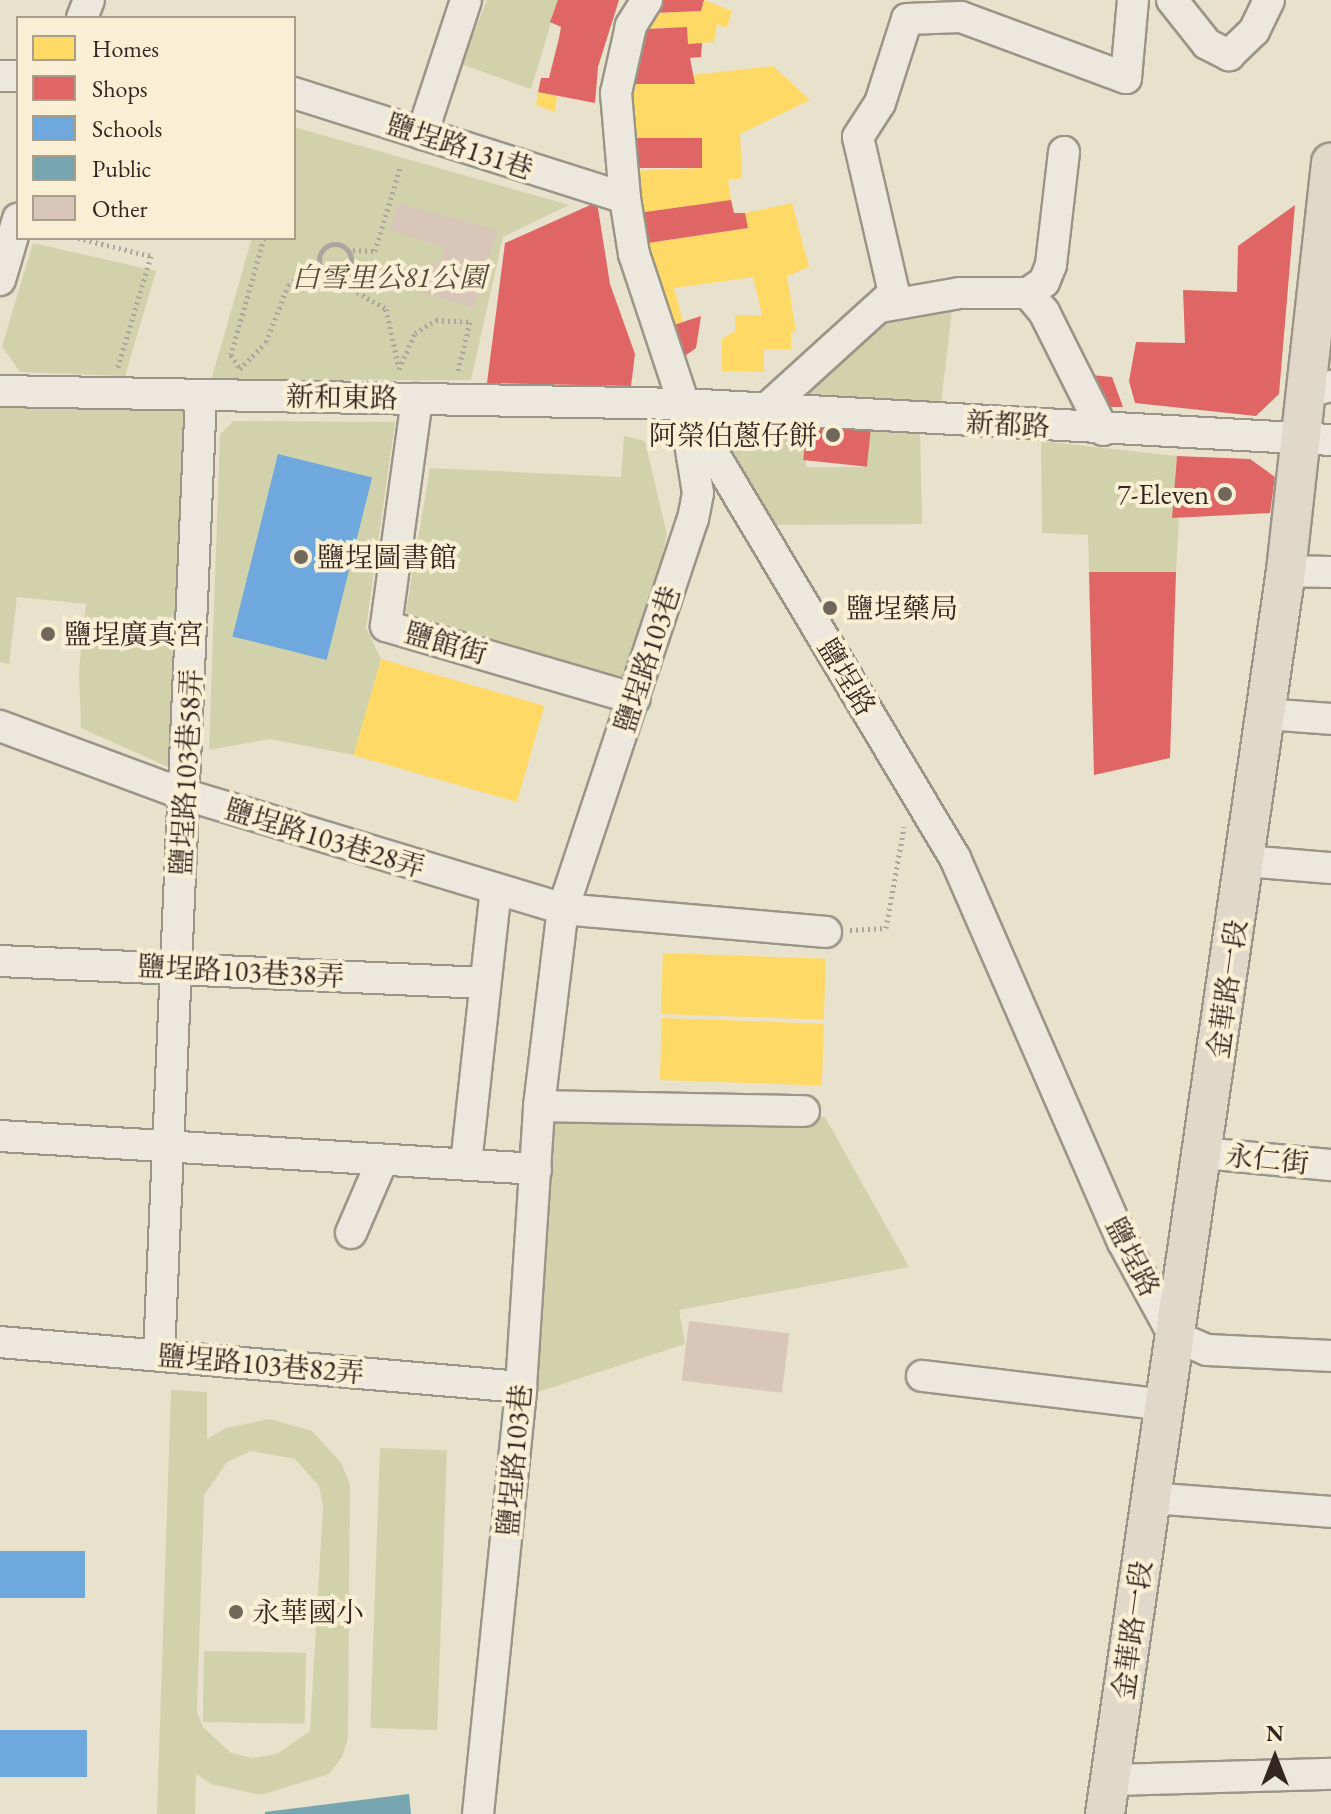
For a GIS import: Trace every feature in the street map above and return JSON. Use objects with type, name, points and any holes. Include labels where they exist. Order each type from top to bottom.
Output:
[{"type":"main road","name":"金華路一段","points":[[1108,1797],[1286,571],[1316,439],[1331,162]]},
{"type":"street","points":[[422,134],[466,0]]},
{"type":"street","name":"鹽埕路","points":[[647,0],[631,26],[616,93],[625,198],[634,254],[684,404],[955,858],[1123,1242],[1174,1336]]},
{"type":"street","points":[[766,409],[894,293],[858,137],[880,103],[907,19],[961,17],[1126,78],[1133,0]]},
{"type":"street","points":[[1172,0],[1207,44],[1229,55],[1254,31],[1269,0]]},
{"type":"street","name":"鹽埕路131巷","points":[[296,94],[625,198]]},
{"type":"street","points":[[880,307],[960,293],[1028,293],[1044,282],[1051,265],[1064,152]]},
{"type":"street","points":[[0,280],[16,226]]},
{"type":"street","points":[[1028,293],[1044,312],[1103,430]]},
{"type":"street","name":"新和東路","points":[[0,391],[684,404]]},
{"type":"street","name":"鹽埕路103巷58弄","points":[[159,1354],[186,795],[201,395]]},
{"type":"street","name":"鹽館街","points":[[417,399],[386,626],[635,699]]},
{"type":"street","name":"新都路","points":[[684,404],[1103,430],[1316,439]]},
{"type":"street","name":"鹽埕路103巷","points":[[478,1814],[521,1387],[539,1106],[563,909],[635,699],[698,493],[684,404]]},
{"type":"street","points":[[1286,571],[1331,572]]},
{"type":"street","points":[[1265,714],[1331,719]]},
{"type":"street","name":"鹽埕路103巷28弄","points":[[0,726],[186,795],[563,909]]},
{"type":"street","points":[[1245,861],[1331,868]]},
{"type":"street","points":[[466,1164],[482,983],[496,890]]},
{"type":"street","points":[[563,909],[826,932]]},
{"type":"street","name":"鹽埕路103巷38弄","points":[[0,961],[482,983]]},
{"type":"street","points":[[539,1106],[804,1111]]},
{"type":"street","points":[[0,1136],[167,1149],[536,1169]]},
{"type":"street","name":"永仁街","points":[[1203,1153],[1331,1165]]},
{"type":"street","points":[[351,1233],[382,1161]]},
{"type":"street","points":[[1174,1336],[1207,1350],[1331,1356]]},
{"type":"street","name":"鹽埕路103巷82弄","points":[[0,1342],[521,1387]]},
{"type":"street","points":[[922,1376],[1164,1405]]},
{"type":"street","points":[[1151,1498],[1331,1512]]},
{"type":"street","points":[[1108,1797],[1331,1774]]},
{"type":"path","points":[[400,168],[375,251],[347,250],[328,244],[318,258],[324,273],[342,275],[357,292],[386,309],[399,369],[415,333],[436,320],[470,322],[458,371]]},
{"type":"path","points":[[86,240],[151,256],[110,393]]},
{"type":"path","points":[[263,240],[231,355],[240,369],[266,342],[288,285],[320,263]]},
{"type":"path","points":[[342,275],[352,262],[347,250]]},
{"type":"path","points":[[826,932],[886,928],[904,823]]},
{"type":"green space","points":[[487,0],[558,0],[531,89],[461,64]]},
{"type":"green space","name":"白雪里公81公園","points":[[296,128],[569,205],[503,237],[471,380],[211,381],[251,240],[296,240]]},
{"type":"green space","points":[[33,243],[156,271],[125,376],[20,372],[2,346]]},
{"type":"green space","points":[[953,303],[940,411],[793,400],[884,316]]},
{"type":"green space","points":[[197,403],[177,771],[81,728],[79,671],[86,604],[17,597],[9,664],[0,662],[0,404]]},
{"type":"green space","points":[[234,421],[395,422],[366,628],[381,659],[354,755],[270,739],[209,750],[220,434]]},
{"type":"green space","points":[[718,422],[807,430],[806,467],[867,467],[871,428],[920,431],[922,524],[770,525]]},
{"type":"green space","points":[[624,436],[645,441],[667,535],[632,691],[405,617],[430,468],[621,477]]},
{"type":"green space","points":[[1041,441],[1177,456],[1172,517],[1179,519],[1176,572],[1089,572],[1088,535],[1042,533]]},
{"type":"green space","points":[[549,1116],[825,1117],[909,1267],[679,1310],[685,1344],[538,1392]]},
{"type":"green space","points":[[171,1390],[207,1392],[207,1439],[226,1428],[269,1419],[312,1431],[341,1463],[350,1484],[348,1738],[342,1757],[329,1774],[261,1795],[211,1784],[196,1774],[195,1814],[157,1814]],"holes":[[[251,1451],[295,1459],[319,1486],[323,1506],[310,1731],[277,1754],[253,1758],[231,1753],[203,1727],[197,1712],[204,1495],[227,1462]]]},
{"type":"green space","points":[[380,1448],[447,1450],[437,1730],[370,1728]]},
{"type":"green space","points":[[204,1651],[306,1653],[305,1724],[203,1722]]},
{"type":"building: Homes","points":[[704,0],[732,11],[727,28],[717,24],[714,42],[688,44],[687,27],[647,29],[654,13],[701,11]]},
{"type":"building: Homes","points":[[773,66],[810,100],[740,134],[742,178],[728,180],[731,200],[638,213],[633,171],[702,168],[702,138],[634,143],[634,84],[695,84],[693,75]]},
{"type":"building: Homes","points":[[538,92],[557,96],[555,112],[536,105]]},
{"type":"building: Homes","points":[[792,203],[809,267],[787,276],[796,332],[791,332],[791,349],[764,349],[764,372],[722,371],[722,339],[735,331],[735,315],[762,315],[753,277],[674,288],[683,321],[665,328],[641,244],[748,228],[745,213]]},
{"type":"building: Homes","points":[[381,659],[544,706],[517,802],[353,755]]},
{"type":"building: Homes","points":[[663,953],[826,959],[824,1020],[661,1014]]},
{"type":"building: Homes","points":[[662,1018],[824,1024],[822,1086],[660,1080]]},
{"type":"building: Shops","points":[[558,0],[619,0],[598,67],[595,103],[538,92],[541,78],[549,78],[559,38],[561,27],[550,22]]},
{"type":"building: Shops","points":[[661,0],[704,0],[701,11],[654,13]]},
{"type":"building: Shops","points":[[687,27],[688,44],[702,43],[701,57],[690,58],[695,84],[634,84],[647,29]]},
{"type":"building: Shops","points":[[634,138],[702,138],[702,168],[634,168]]},
{"type":"building: Shops","points":[[731,200],[734,213],[745,213],[748,228],[641,244],[638,213]]},
{"type":"building: Shops","points":[[597,202],[610,284],[635,354],[631,386],[487,383],[505,243]]},
{"type":"building: Shops","points":[[1295,205],[1279,394],[1256,416],[1135,403],[1129,381],[1136,342],[1185,343],[1183,290],[1237,292],[1238,246]]},
{"type":"building: Shops","points":[[701,316],[696,348],[678,361],[665,328]]},
{"type":"building: Shops","points":[[1090,375],[1112,377],[1123,407],[1106,407]]},
{"type":"building: Shops","points":[[807,421],[871,428],[867,467],[803,460]]},
{"type":"building: Shops","points":[[1177,456],[1250,459],[1275,477],[1270,513],[1172,518]]},
{"type":"building: Shops","points":[[1089,572],[1176,572],[1170,758],[1094,775]]},
{"type":"building: Schools","name":"鹽埕圖書館","points":[[278,454],[372,477],[327,660],[233,636]]},
{"type":"building: Schools","points":[[0,1551],[85,1551],[85,1598],[0,1598]]},
{"type":"building: Schools","points":[[0,1730],[87,1730],[87,1777],[0,1777]]},
{"type":"building: Public","points":[[409,1794],[411,1814],[265,1814],[265,1812]]},
{"type":"building: Other","points":[[397,203],[498,230],[474,308],[421,292],[430,262],[438,265],[444,247],[389,230]]},
{"type":"building: Other","points":[[689,1321],[789,1333],[782,1393],[682,1381]]},
{"type":"place","name":"阿榮伯蔥仔餅","points":[[833,435]]},
{"type":"place","name":"7-Eleven","points":[[1225,494]]},
{"type":"place","name":"鹽埕圖書館","points":[[301,557]]},
{"type":"place","name":"鹽埕藥局","points":[[830,608]]},
{"type":"place","name":"鹽埕廣真宮","points":[[48,634]]},
{"type":"place","name":"永華國小","points":[[236,1612]]}]
